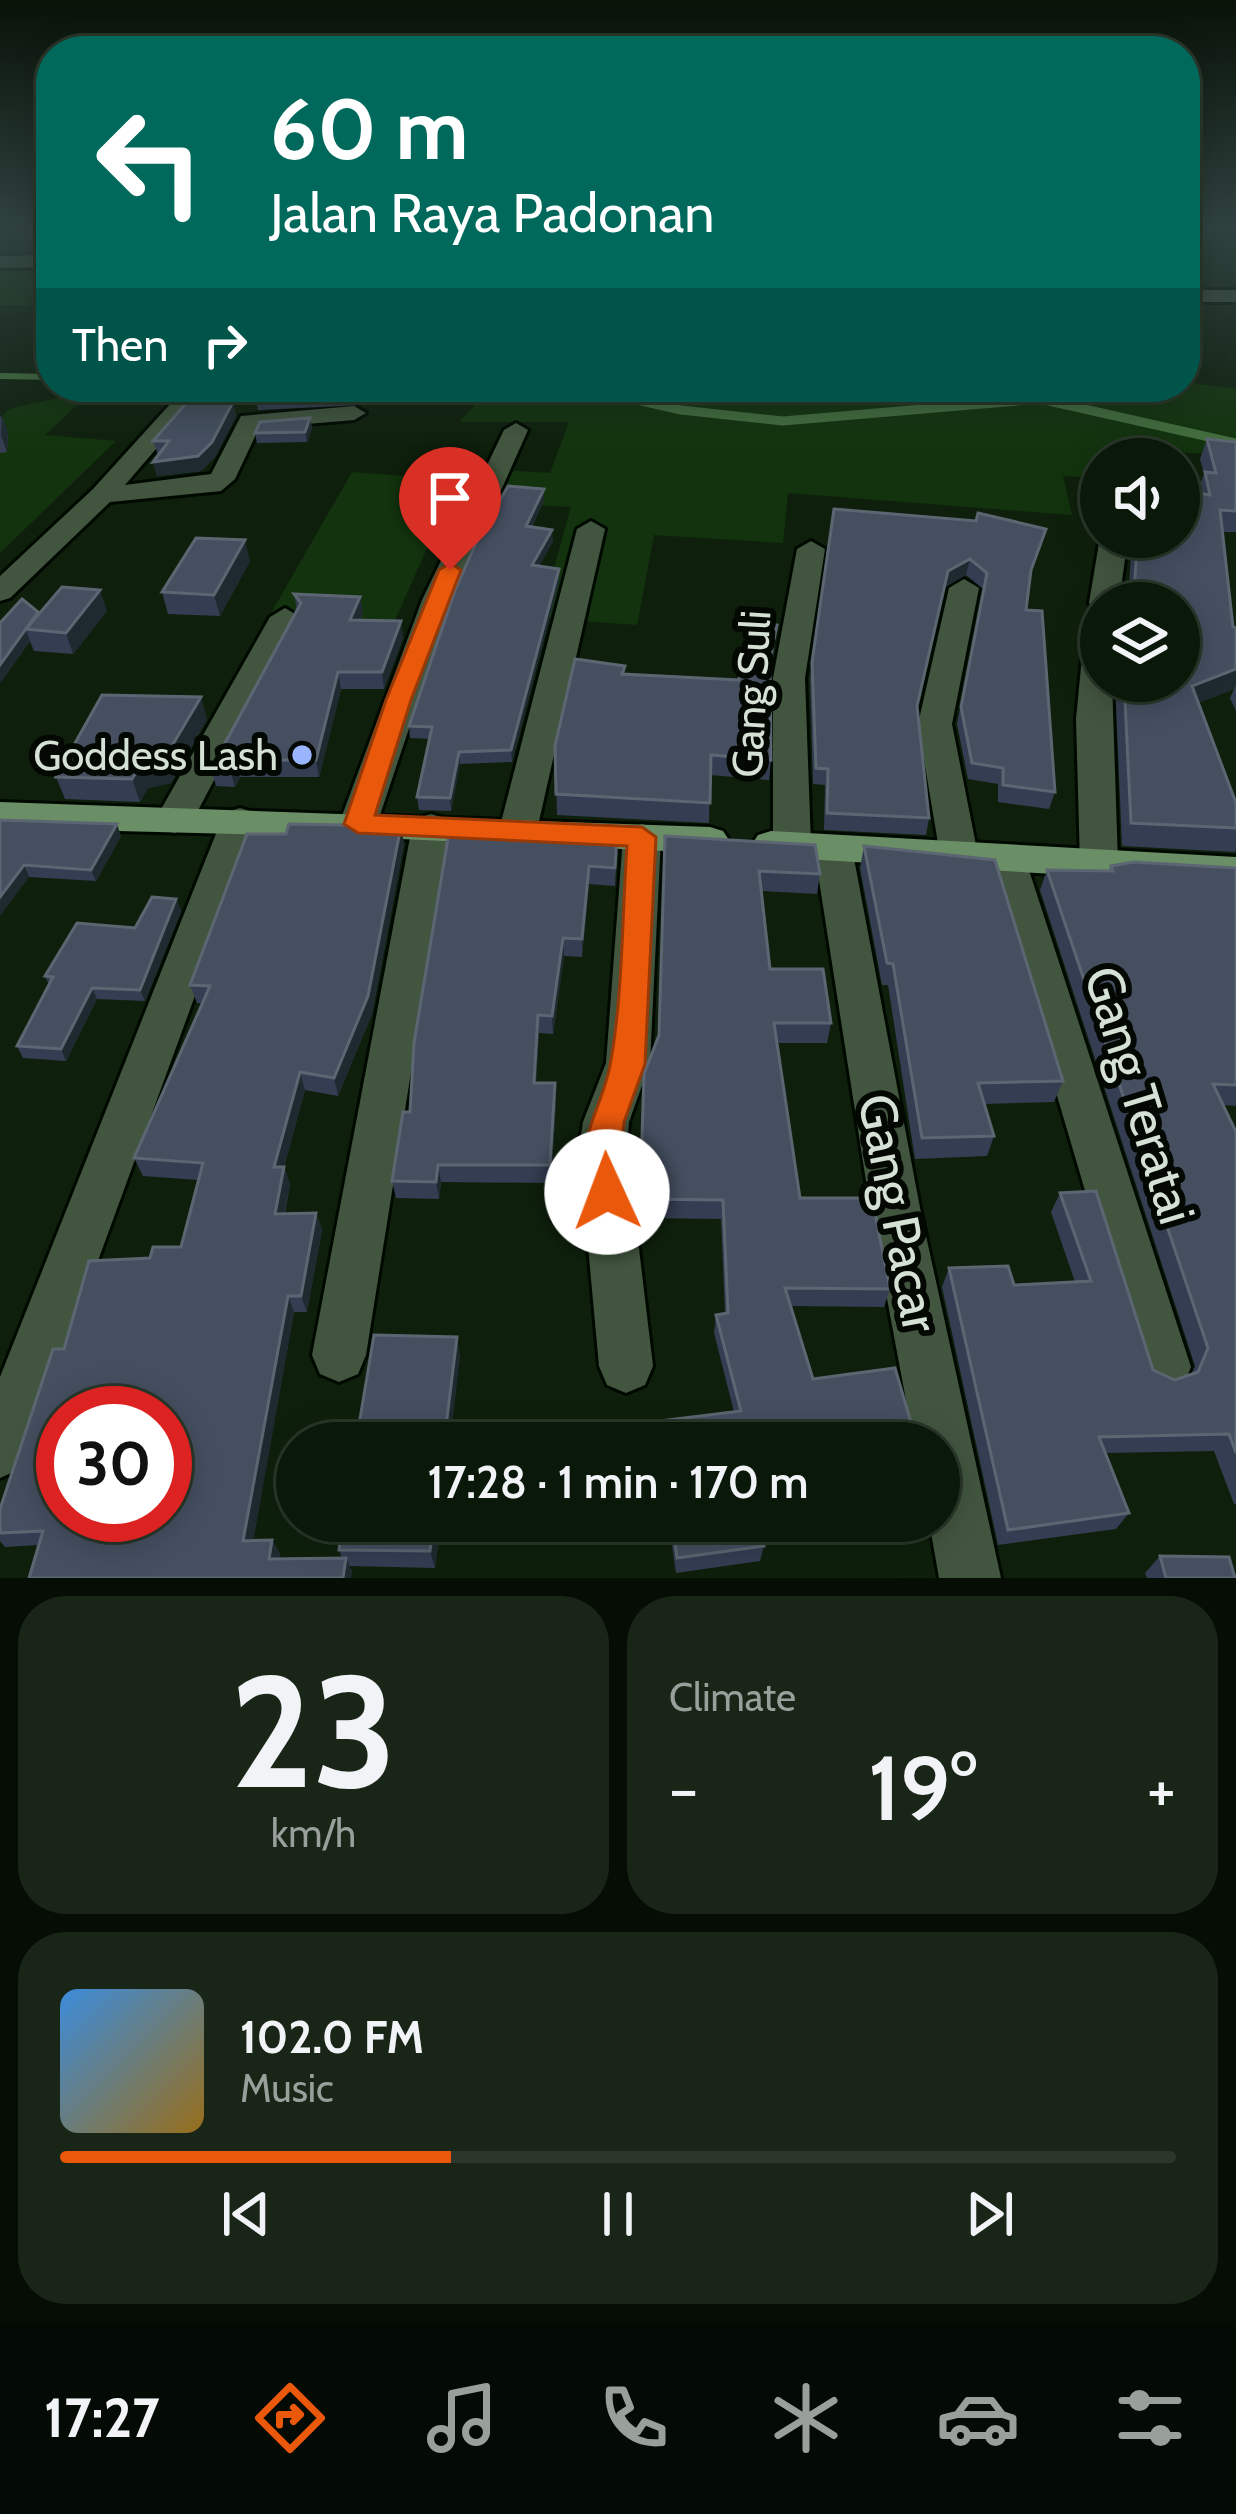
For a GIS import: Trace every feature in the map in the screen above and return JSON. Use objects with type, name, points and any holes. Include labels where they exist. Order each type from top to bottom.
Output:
[{"type":"main road","points":[[1,817],[518,830],[1236,871]]},
{"type":"street","points":[[0,592],[102,495],[180,407]]},
{"type":"street","points":[[102,495],[212,485],[222,479],[250,421],[354,412]]},
{"type":"street","points":[[358,824],[436,600],[516,430]]},
{"type":"street","points":[[518,830],[591,530]]},
{"type":"street","name":"Gang Suli","points":[[811,549],[789,678],[813,846]]},
{"type":"street","points":[[959,855],[935,724],[964,588]]},
{"type":"street","points":[[174,820],[285,617]]},
{"type":"street","points":[[1095,702],[1099,863]]},
{"type":"street","points":[[0,1449],[240,821]]},
{"type":"street","points":[[339,1354],[431,827]]},
{"type":"street","points":[[626,1366],[603,1148],[606,1122],[628,1064],[642,837]]},
{"type":"street","name":"Gang Pacar","points":[[813,846],[896,1213],[970,1578]]},
{"type":"street","name":"Gang Teratai","points":[[1006,857],[1164,1367]]},
{"type":"green space","points":[[0,301],[36,301],[36,306],[0,305]]},
{"type":"green space","points":[[1200,384],[1236,389],[1236,456],[1200,453],[1200,438],[1080,438],[1080,477],[1063,476],[1072,515],[788,493],[783,543],[654,535],[637,625],[540,618],[571,507],[449,500],[393,624],[270,615],[352,472],[455,480],[462,467],[550,473],[569,422],[459,422],[478,402],[1200,402]]},
{"type":"green space","points":[[40,402],[80,402],[45,435],[116,441],[0,553],[0,419],[9,409]]},
{"type":"building","points":[[187,402],[233,402],[212,442],[198,456],[153,462],[169,441],[153,441]]},
{"type":"building","points":[[310,418],[305,432],[255,433],[260,422]]},
{"type":"building","points":[[1207,439],[1236,442],[1236,511],[1220,510],[1236,628],[1236,669],[1200,683],[1200,582],[1135,582],[1136,558],[1200,558],[1200,493],[1210,495],[1205,472],[1216,473]]},
{"type":"building","points":[[508,486],[544,489],[526,526],[552,530],[532,565],[559,569],[511,750],[459,752],[450,798],[417,797],[432,727],[409,726],[455,590]]},
{"type":"building","points":[[834,509],[976,521],[978,513],[1046,529],[1031,570],[1026,610],[1042,611],[1055,792],[1003,785],[1003,768],[972,763],[961,707],[987,573],[970,559],[948,571],[917,706],[929,818],[827,813],[828,769],[816,768],[812,662]]},
{"type":"building","points":[[196,538],[245,540],[214,595],[162,592]]},
{"type":"building","points":[[62,587],[100,590],[66,633],[26,629]]},
{"type":"building","points":[[294,594],[360,597],[350,620],[401,621],[382,672],[338,672],[316,760],[235,760],[230,770],[211,769],[301,603]]},
{"type":"building","points":[[22,599],[38,612],[0,665],[0,623]]},
{"type":"building","points":[[749,622],[777,625],[770,658],[771,760],[711,755],[710,803],[556,794],[555,746],[575,659],[625,666],[622,674],[739,680]]},
{"type":"building","points":[[102,695],[201,697],[163,761],[140,766],[132,779],[56,777]]},
{"type":"building","points":[[1125,702],[1198,702],[1236,803],[1236,828],[1131,823]]},
{"type":"building","points":[[0,820],[117,824],[91,870],[24,865],[0,897]]},
{"type":"building","points":[[289,824],[401,826],[368,996],[334,1078],[300,1072],[274,1167],[284,1167],[275,1214],[316,1213],[301,1296],[288,1296],[243,1541],[272,1540],[269,1559],[346,1558],[343,1578],[29,1578],[40,1542],[192,1542],[192,1386],[41,1386],[53,1349],[64,1349],[89,1261],[150,1258],[153,1247],[181,1247],[203,1163],[134,1158],[210,986],[190,985],[247,834],[286,834]]},
{"type":"building","points":[[449,832],[557,838],[557,832],[617,835],[615,868],[589,866],[582,939],[563,938],[552,1016],[538,1015],[534,1083],[555,1083],[550,1165],[438,1165],[436,1182],[392,1181],[403,1112],[410,1112],[414,1043]]},
{"type":"building","points":[[665,836],[815,845],[820,874],[759,871],[770,969],[823,969],[831,1023],[774,1023],[800,1198],[872,1198],[890,1289],[785,1288],[813,1379],[895,1368],[911,1422],[659,1422],[741,1411],[716,1315],[728,1313],[723,1200],[640,1199],[644,1074],[659,1035]]},
{"type":"building","points":[[864,846],[995,860],[1063,1081],[978,1083],[994,1136],[922,1138],[893,964],[887,963]]},
{"type":"building","points":[[1134,862],[1236,868],[1236,1085],[1213,1084],[1236,1132],[1236,1453],[1229,1434],[1099,1437],[1129,1513],[1008,1530],[949,1268],[1008,1266],[1014,1285],[1091,1281],[1060,1193],[1096,1191],[1153,1370],[1175,1380],[1198,1372],[1208,1348],[1047,870],[1113,871],[1111,866]]},
{"type":"building","points":[[152,897],[176,899],[140,990],[92,988],[61,1049],[17,1046],[53,977],[45,976],[77,923],[135,928]]},
{"type":"building","points":[[374,1335],[457,1337],[447,1422],[360,1422]]},
{"type":"building","points":[[36,1400],[36,1531],[0,1533],[0,1509]]},
{"type":"building","points":[[340,1542],[431,1542],[430,1551],[339,1550]]},
{"type":"building","points":[[675,1542],[763,1542],[764,1546],[677,1558]]},
{"type":"building","points":[[1160,1556],[1229,1557],[1235,1578],[1166,1578]]},
{"type":"waterway","points":[[0,376],[36,377]]},
{"type":"waterway","points":[[646,402],[783,421],[1005,402]]},
{"type":"waterway","points":[[1053,402],[1236,443]]},
{"type":"place","name":"Goddess Lash","points":[[302,755]]},
{"type":"route","points":[[450,570],[398,700],[358,824],[642,837],[628,1064],[606,1122],[607,1192]]}]
